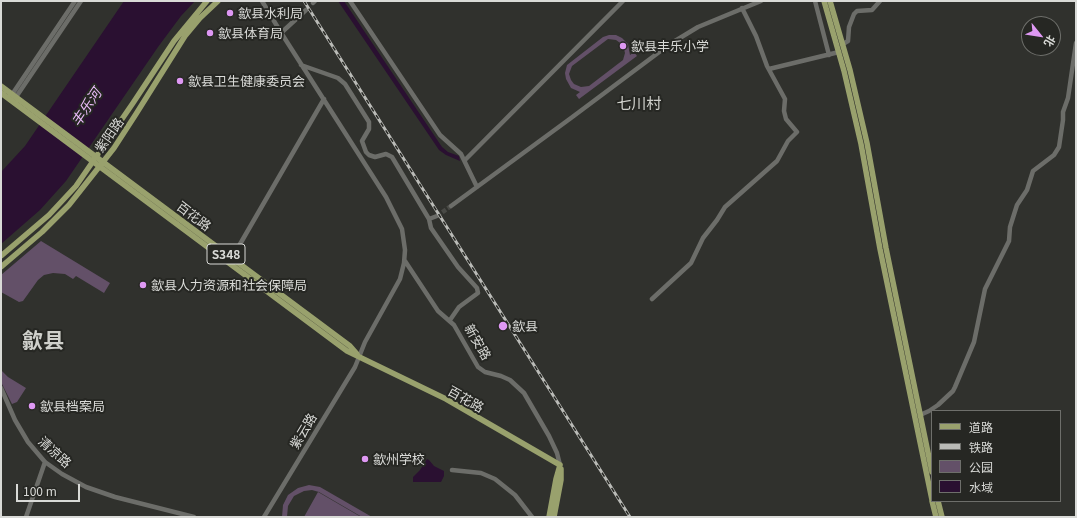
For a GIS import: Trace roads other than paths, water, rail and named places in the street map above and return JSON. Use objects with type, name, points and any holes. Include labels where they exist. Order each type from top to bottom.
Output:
[{"type":"main road","name":"紫阳路","points":[[1,256],[55,209],[76,186],[167,51],[185,26],[207,1]]},
{"type":"main road","name":"紫阳路","points":[[1,267],[63,212],[102,164],[136,114],[178,46],[196,23],[218,1]]},
{"type":"main road","points":[[824,1],[839,52],[861,144],[880,249],[931,495]]},
{"type":"main road","points":[[830,1],[843,44],[867,143],[886,248],[931,467]]},
{"type":"main road","name":"S348","points":[[1,86],[15,99]]},
{"type":"main road","name":"S348","points":[[1,92],[15,99]]},
{"type":"main road","name":"百花路","points":[[15,99],[350,346],[359,356]]},
{"type":"main road","name":"百花路","points":[[102,164],[346,351],[446,399],[560,465]]},
{"type":"main road","points":[[549,517],[560,465]]},
{"type":"main road","name":"新安路","points":[[554,517],[561,480],[560,465]]},
{"type":"main road","points":[[932,502],[936,517]]},
{"type":"main road","points":[[938,502],[942,517]]},
{"type":"street","points":[[15,99],[75,1]]},
{"type":"street","points":[[15,99],[81,1]]},
{"type":"street","name":"紫云路","points":[[262,1],[301,65],[386,197],[400,224],[404,240],[404,261],[402,274],[398,285],[365,342],[355,367],[264,517]]},
{"type":"street","points":[[350,1],[440,135],[461,154],[477,187]]},
{"type":"street","points":[[465,160],[623,1]]},
{"type":"street","points":[[451,206],[670,44],[698,27],[761,1]]},
{"type":"street","points":[[816,1],[829,55]]},
{"type":"street","points":[[843,44],[848,41],[849,27],[854,14],[857,11],[872,10],[880,1]]},
{"type":"street","points":[[652,299],[687,268],[696,255],[703,238],[719,219],[726,205],[775,163],[788,141],[796,132],[786,119],[784,111],[785,99],[769,69],[756,36],[742,8]]},
{"type":"street","points":[[281,33],[306,10]]},
{"type":"street","points":[[920,415],[938,405],[953,391],[974,342],[985,289],[1008,241],[1010,227],[1017,205],[1027,190],[1033,171],[1054,155],[1058,147],[1063,112],[1068,98],[1076,44]]},
{"type":"street","points":[[769,69],[839,52]]},
{"type":"street","points":[[301,65],[338,78],[343,82],[369,122],[369,129],[362,141],[366,152],[369,155],[376,157],[386,154],[390,155],[429,219],[431,228],[458,267],[478,290],[476,294],[459,308],[450,320]]},
{"type":"street","points":[[232,258],[324,99]]},
{"type":"street","points":[[429,219],[437,216]]},
{"type":"street","name":"新安路","points":[[404,261],[438,311],[450,320],[456,327],[478,367],[485,372],[510,380],[524,393],[549,436],[557,453],[560,465]]},
{"type":"street","name":"清凉路","points":[[1,388],[18,427],[34,449],[45,462],[68,478],[96,491],[124,500],[194,517]]},
{"type":"street","points":[[26,517],[45,462]]},
{"type":"street","points":[[452,470],[481,473],[495,478],[515,495],[532,517]]},
{"type":"water","name":"丰乐河","points":[[124,1],[195,1],[181,16],[158,47],[66,181],[40,210],[1,244],[1,172],[25,146]]},
{"type":"water","points":[[338,1],[344,1],[442,147],[448,152],[459,156],[460,161],[439,150]]},
{"type":"water","points":[[427,459],[434,466],[444,471],[444,476],[441,482],[413,482],[413,477],[420,470]]},
{"type":"tunnel","points":[[437,216],[451,206]]},
{"type":"railway","points":[[304,1],[630,517]]},
{"type":"place","name":"歙县水利局","points":[[230,13]]},
{"type":"place","name":"歙县体育局","points":[[210,33]]},
{"type":"place","name":"歙县丰乐小学","points":[[623,46]]},
{"type":"place","name":"歙县卫生健康委员会","points":[[180,81]]},
{"type":"place","name":"歙县人力资源和社会保障局","points":[[143,285]]},
{"type":"place","name":"歙县","points":[[503,326]]},
{"type":"place","name":"歙县档案局","points":[[32,406]]},
{"type":"place","name":"歙州学校","points":[[365,459]]},
{"type":"district","name":"七川村","points":[[639,103]]},
{"type":"district","name":"歙县","points":[[43,340]]}]
